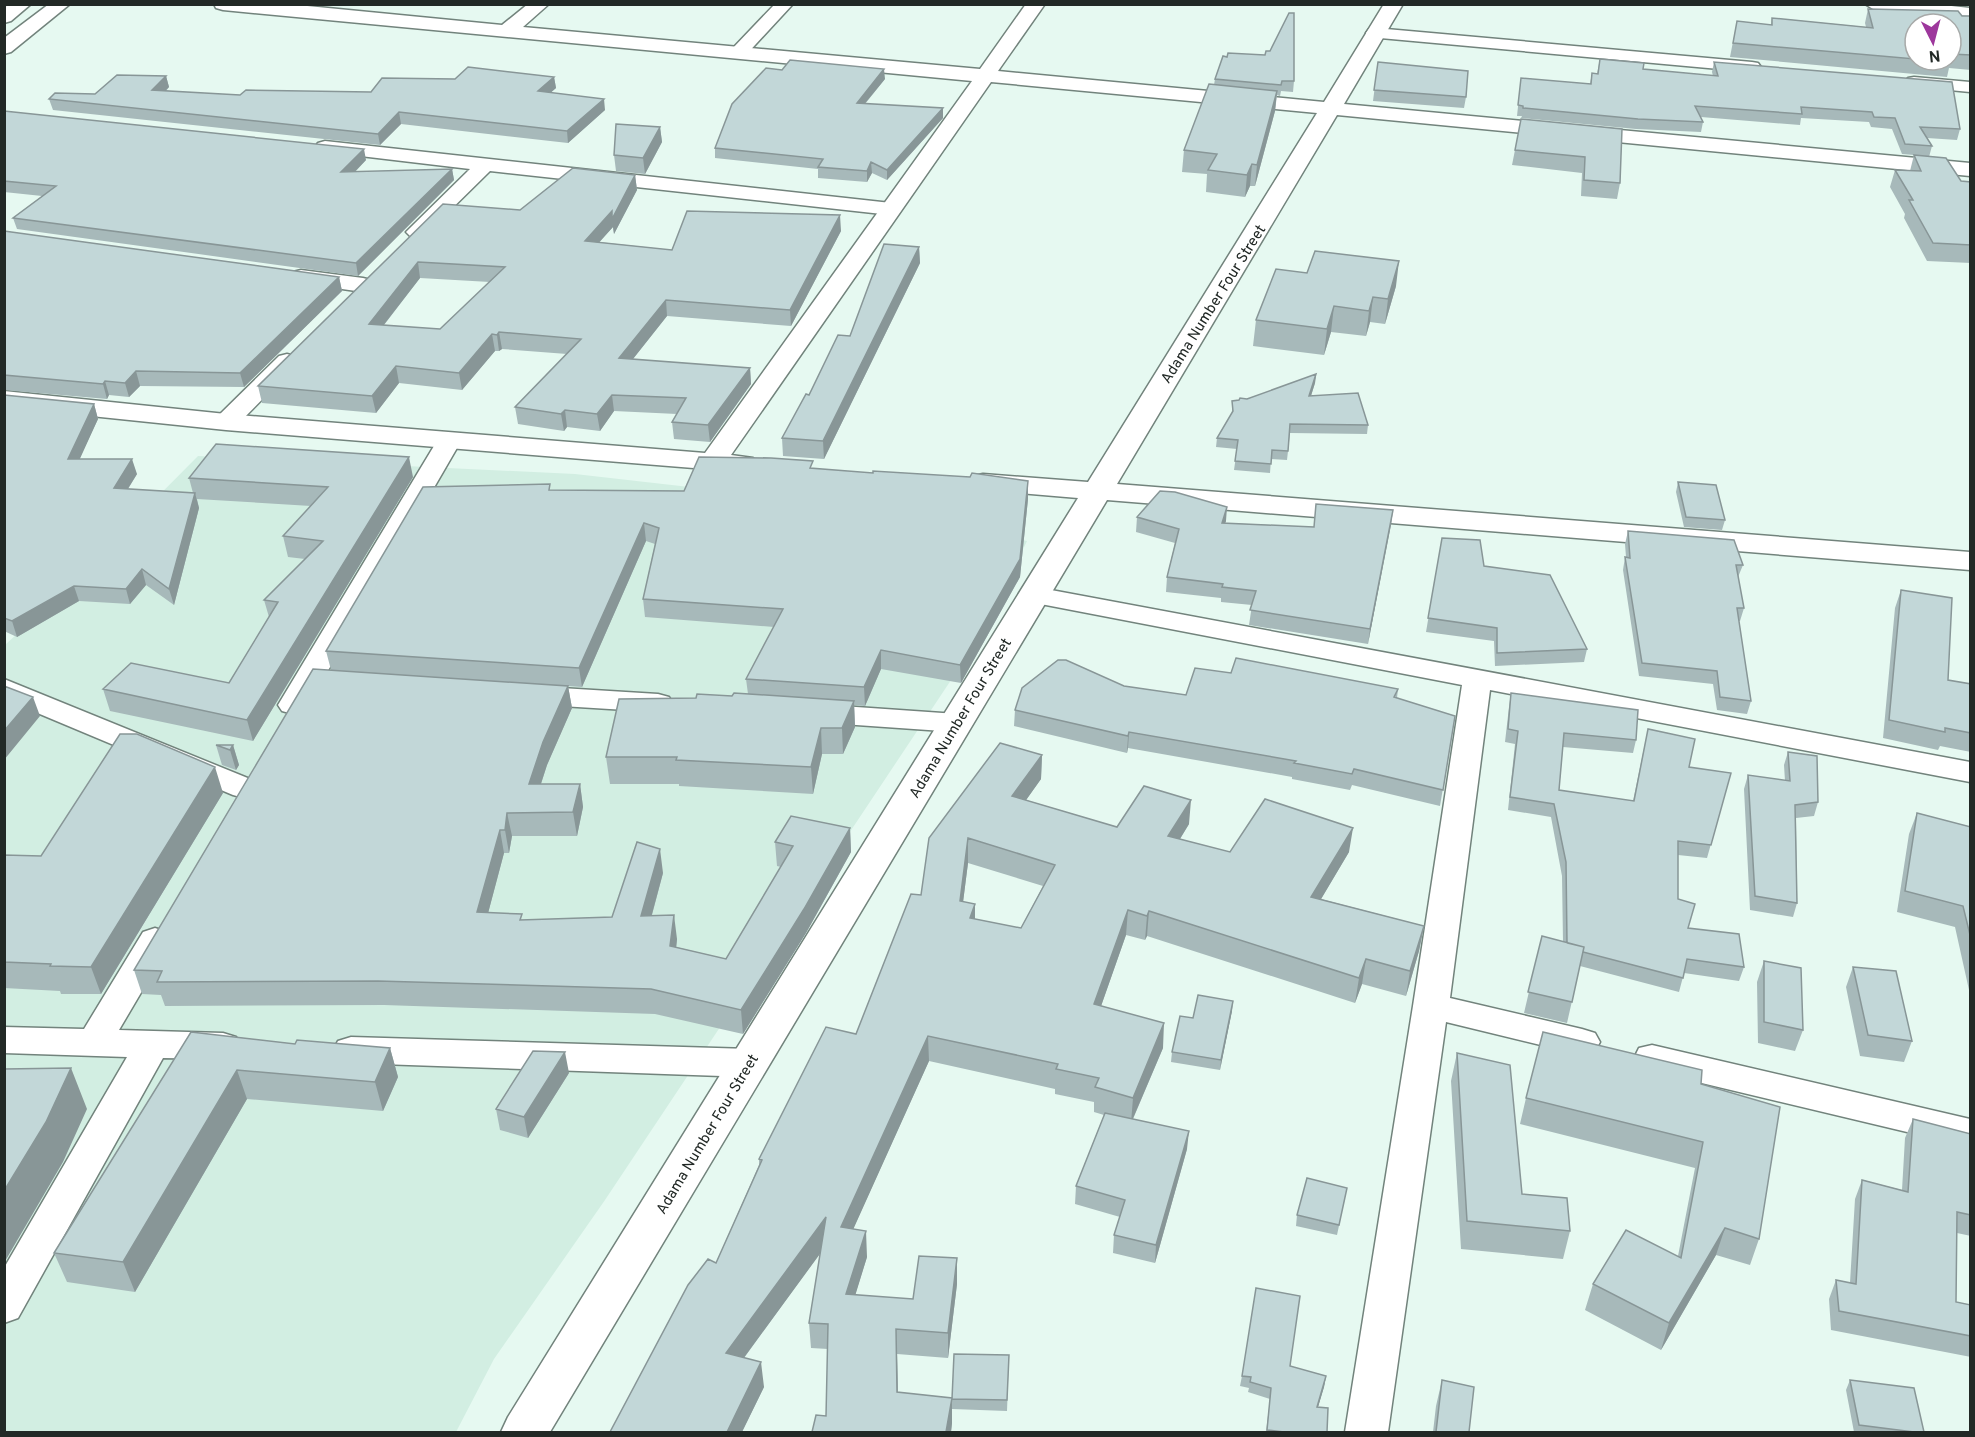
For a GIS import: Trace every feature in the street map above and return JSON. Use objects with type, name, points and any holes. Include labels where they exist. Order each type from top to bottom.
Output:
[{"type":"street","points":[[4,17],[22,4]]},
{"type":"street","points":[[4,48],[61,4]]},
{"type":"street","points":[[223,4],[300,8],[506,31],[1971,169]]},
{"type":"street","points":[[506,31],[540,4]]},
{"type":"street","points":[[738,53],[785,4]]},
{"type":"street","points":[[713,461],[1036,4]]},
{"type":"street","name":"Adama Number Four Street","points":[[525,1432],[1394,4]]},
{"type":"street","points":[[1873,4],[1971,13]]},
{"type":"street","points":[[1375,33],[1768,69]]},
{"type":"street","points":[[1899,81],[1971,87]]},
{"type":"street","points":[[308,146],[891,209]]},
{"type":"street","points":[[404,245],[485,165]]},
{"type":"street","points":[[347,301],[380,269]]},
{"type":"street","points":[[282,274],[363,285]]},
{"type":"street","points":[[226,422],[298,350]]},
{"type":"street","points":[[4,399],[226,422],[771,466]]},
{"type":"street","points":[[279,729],[449,441]]},
{"type":"street","points":[[958,480],[1971,561]]},
{"type":"street","points":[[1035,595],[1971,772]]},
{"type":"street","points":[[1366,1432],[1431,1006],[1477,679]]},
{"type":"street","points":[[308,680],[343,682]]},
{"type":"street","points":[[4,688],[244,788]]},
{"type":"street","points":[[496,692],[686,705]]},
{"type":"street","points":[[792,712],[957,723]]},
{"type":"street","points":[[94,1042],[166,920]]},
{"type":"street","points":[[1431,1006],[1971,1133]]},
{"type":"street","points":[[4,1040],[260,1048]]},
{"type":"street","points":[[4,1306],[153,1044]]},
{"type":"street","points":[[320,1050],[750,1063]]},
{"type":"shaded area","points":[[198,456],[575,474],[892,510],[1027,541],[985,629],[605,1200],[494,1359],[456,1432],[5,1432],[5,645],[70,585]]},
{"type":"building","points":[[1868,9],[1959,12],[1903,12],[1903,58],[1733,43],[1737,21],[1772,25],[1772,18],[1873,28]]},
{"type":"building","points":[[1289,13],[1294,13],[1294,81],[1282,81],[1281,85],[1215,79],[1223,56],[1227,57],[1228,53],[1265,55],[1266,51],[1270,51]]},
{"type":"building","points":[[1963,16],[1971,16],[1971,55],[1963,55]]},
{"type":"building","points":[[1600,59],[1644,63],[1643,69],[1718,76],[1714,62],[1952,82],[1960,129],[1920,127],[1932,146],[1905,144],[1895,118],[1874,117],[1872,112],[1801,107],[1802,114],[1695,106],[1703,122],[1638,119],[1523,108],[1518,105],[1521,78],[1591,84],[1592,73],[1598,74]]},
{"type":"building","points":[[790,60],[884,69],[857,103],[943,108],[887,170],[871,162],[867,171],[818,167],[823,159],[715,148],[732,104],[766,68],[782,70]]},
{"type":"building","points":[[1378,62],[1468,71],[1466,97],[1374,90]]},
{"type":"building","points":[[468,67],[554,77],[538,91],[604,99],[567,131],[399,112],[378,134],[49,99],[55,93],[95,94],[117,75],[166,76],[152,90],[240,95],[246,90],[371,92],[382,78],[455,79]]},
{"type":"building","points":[[1209,84],[1277,91],[1257,165],[1252,164],[1247,175],[1208,170],[1217,154],[1184,150]]},
{"type":"building","points":[[4,111],[364,149],[341,172],[452,169],[356,263],[13,218],[56,186],[4,181]]},
{"type":"building","points":[[1521,119],[1622,129],[1620,183],[1584,180],[1585,157],[1515,150]]},
{"type":"building","points":[[616,124],[660,127],[643,158],[614,155]]},
{"type":"building","points":[[1914,155],[1946,158],[1961,181],[1971,182],[1971,245],[1933,243],[1909,200],[1913,200],[1895,170],[1921,171]]},
{"type":"building","points":[[573,168],[635,175],[612,219],[612,211],[585,241],[672,250],[687,211],[840,215],[790,310],[666,300],[619,358],[750,368],[708,425],[672,422],[686,398],[612,395],[597,414],[565,410],[561,414],[515,407],[581,339],[499,332],[497,335],[492,334],[459,373],[396,366],[372,396],[258,386],[443,204],[520,210]],"holes":[[[418,262],[505,267],[440,329],[369,324]]]},
{"type":"building","points":[[4,231],[339,277],[240,373],[136,371],[125,383],[105,381],[103,384],[4,375]]},
{"type":"building","points":[[884,244],[919,247],[823,441],[782,438],[806,394],[809,395],[838,335],[850,336]]},
{"type":"building","points":[[1315,251],[1399,261],[1388,299],[1373,297],[1369,311],[1334,306],[1327,329],[1256,320],[1276,269],[1307,273]]},
{"type":"building","points":[[1316,374],[1309,396],[1358,393],[1368,425],[1290,424],[1288,451],[1272,450],[1271,464],[1235,461],[1238,440],[1217,438],[1233,411],[1232,401],[1240,398],[1247,399]]},
{"type":"building","points":[[4,395],[94,404],[68,459],[132,459],[114,488],[195,493],[169,589],[142,569],[126,589],[74,586],[12,621],[4,618]]},
{"type":"building","points":[[216,444],[409,457],[247,720],[103,689],[131,663],[229,683],[278,602],[264,600],[323,541],[283,536],[328,487],[189,478]]},
{"type":"building","points":[[699,457],[813,461],[810,468],[970,477],[972,473],[1028,481],[1020,559],[960,665],[881,650],[864,687],[746,679],[783,609],[643,599],[659,528],[644,523],[579,668],[326,651],[423,487],[550,484],[549,490],[684,491]]},
{"type":"building","points":[[1678,482],[1716,485],[1725,520],[1686,517]]},
{"type":"building","points":[[1160,491],[1175,492],[1227,507],[1222,523],[1314,527],[1316,504],[1393,510],[1370,629],[1250,610],[1256,591],[1167,577],[1179,529],[1137,517]]},
{"type":"building","points":[[1628,531],[1734,540],[1743,565],[1736,565],[1744,608],[1737,608],[1751,701],[1720,697],[1717,671],[1642,663],[1625,557],[1630,558]]},
{"type":"building","points":[[1442,538],[1480,540],[1484,566],[1550,575],[1587,649],[1497,653],[1497,628],[1428,618]]},
{"type":"building","points":[[1901,590],[1952,598],[1948,680],[1971,684],[1971,733],[1945,728],[1945,732],[1889,720]]},
{"type":"building","points":[[1236,658],[1398,689],[1394,697],[1455,716],[1443,790],[1354,769],[1352,774],[1294,763],[1296,761],[1129,732],[1128,736],[1015,710],[1022,688],[1058,660],[1066,660],[1124,686],[1186,695],[1195,668],[1231,673]]},
{"type":"building","points":[[313,669],[568,686],[543,742],[529,784],[580,784],[573,812],[507,813],[505,830],[500,830],[477,912],[522,914],[520,920],[612,917],[637,842],[660,849],[641,916],[674,915],[670,946],[726,959],[793,846],[775,842],[791,816],[850,828],[804,909],[741,1010],[651,989],[378,981],[157,982],[162,971],[134,970]]},
{"type":"building","points":[[4,686],[33,697],[4,731]]},
{"type":"building","points":[[734,693],[854,701],[842,728],[821,728],[811,767],[676,760],[677,757],[606,757],[619,699],[696,698],[697,694],[732,696]]},
{"type":"building","points":[[1511,693],[1638,710],[1636,740],[1564,733],[1559,790],[1634,801],[1648,729],[1695,739],[1689,767],[1731,773],[1711,845],[1678,841],[1678,899],[1695,904],[1688,928],[1739,934],[1744,967],[1687,959],[1683,978],[1583,952],[1584,947],[1567,943],[1566,862],[1554,804],[1510,797],[1518,731],[1508,729]]},
{"type":"building","points":[[120,734],[137,734],[215,767],[91,967],[4,962],[4,855],[41,856]]},
{"type":"building","points":[[1000,743],[1042,755],[1012,796],[1117,827],[1144,786],[1191,800],[1168,836],[1230,852],[1265,799],[1353,828],[1311,897],[1424,926],[1410,971],[1366,959],[1359,978],[1149,911],[1147,916],[1128,910],[1094,1004],[1164,1023],[1133,1098],[1095,1087],[1099,1078],[1056,1069],[1058,1064],[928,1036],[841,1227],[866,1231],[846,1294],[913,1299],[919,1256],[957,1258],[948,1333],[896,1329],[897,1392],[952,1398],[946,1432],[812,1432],[816,1415],[826,1416],[828,1324],[809,1323],[826,1217],[726,1353],[761,1362],[727,1432],[610,1432],[688,1285],[708,1259],[716,1263],[762,1160],[759,1159],[826,1027],[856,1034],[911,894],[921,895],[929,838]],"holes":[[[968,838],[1055,865],[1021,928],[970,918],[975,904],[960,901]]]},
{"type":"building","points":[[216,745],[233,745],[230,750]]},
{"type":"building","points":[[1788,752],[1817,756],[1818,802],[1795,805],[1797,903],[1755,896],[1748,775],[1790,781]]},
{"type":"building","points":[[1917,813],[1971,827],[1971,939],[1963,906],[1905,891]]},
{"type":"building","points":[[1542,936],[1584,947],[1572,1002],[1528,992]]},
{"type":"building","points":[[1764,961],[1801,968],[1803,1030],[1764,1022]]},
{"type":"building","points":[[1853,967],[1896,971],[1912,1041],[1868,1035]]},
{"type":"building","points":[[1198,995],[1233,1001],[1221,1060],[1172,1052],[1180,1016],[1193,1018]]},
{"type":"building","points":[[191,1032],[295,1044],[297,1040],[390,1048],[375,1082],[237,1070],[123,1262],[54,1253]]},
{"type":"building","points":[[1543,1032],[1702,1070],[1701,1084],[1780,1107],[1759,1239],[1725,1228],[1669,1323],[1593,1284],[1626,1230],[1681,1258],[1703,1142],[1526,1098]]},
{"type":"building","points":[[533,1051],[565,1052],[524,1117],[496,1109]]},
{"type":"building","points":[[1457,1053],[1510,1065],[1522,1194],[1567,1198],[1570,1231],[1467,1221]]},
{"type":"building","points":[[71,1068],[46,1122],[4,1191],[4,1069]]},
{"type":"building","points":[[1105,1113],[1189,1131],[1156,1245],[1114,1235],[1125,1200],[1076,1186]]},
{"type":"building","points":[[1913,1119],[1971,1134],[1971,1215],[1957,1212],[1956,1302],[1971,1305],[1971,1336],[1839,1311],[1836,1280],[1856,1284],[1862,1180],[1908,1192]]},
{"type":"building","points":[[1307,1178],[1347,1188],[1339,1225],[1297,1215]]},
{"type":"building","points":[[1256,1288],[1300,1296],[1290,1366],[1326,1376],[1317,1407],[1328,1408],[1327,1432],[1267,1430],[1271,1388],[1250,1382],[1251,1377],[1242,1376]]},
{"type":"building","points":[[954,1354],[1009,1355],[1007,1400],[952,1399]]},
{"type":"building","points":[[1442,1380],[1474,1387],[1469,1432],[1436,1432]]},
{"type":"building","points":[[1850,1380],[1914,1388],[1924,1432],[1859,1425]]}]
